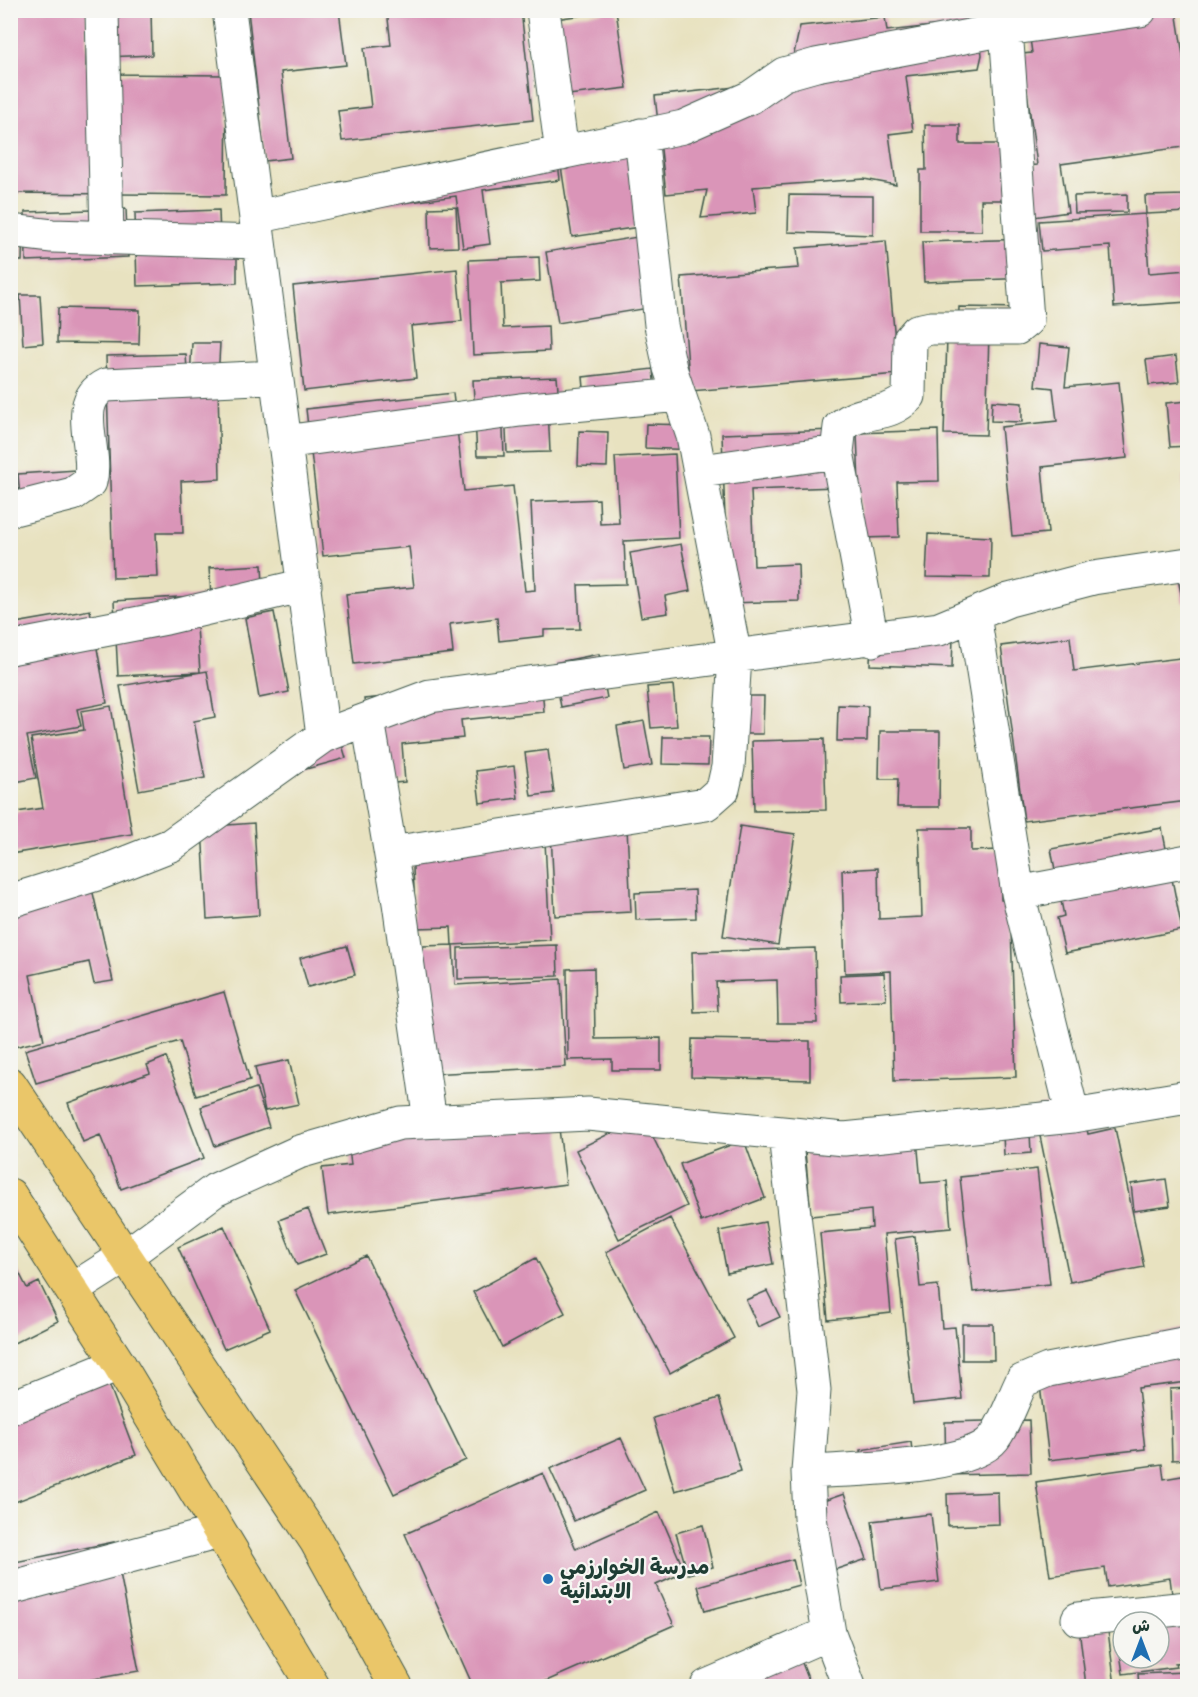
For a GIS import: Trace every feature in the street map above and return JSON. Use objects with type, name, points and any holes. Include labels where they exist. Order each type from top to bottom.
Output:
[{"type":"main road","points":[[10,1084],[127,1255],[316,1541],[396,1686]]},
{"type":"main road","points":[[10,1195],[119,1364],[313,1686]]},
{"type":"street","points":[[102,10],[107,238]]},
{"type":"street","points":[[229,10],[323,736]]},
{"type":"street","points":[[543,10],[562,153]]},
{"type":"street","points":[[10,231],[52,236],[107,238],[257,229],[562,153],[683,127],[741,102],[784,74],[816,65],[1006,29],[1140,10]]},
{"type":"street","points":[[872,640],[837,452],[840,427],[853,416],[900,406],[909,396],[910,339],[917,331],[931,328],[1017,328],[1026,320],[1006,29]]},
{"type":"street","points":[[391,853],[706,804],[723,789],[728,767],[735,657],[693,436],[679,395],[661,325],[641,135]]},
{"type":"street","points":[[10,510],[73,494],[90,482],[94,467],[87,404],[94,391],[106,385],[276,377]]},
{"type":"street","points":[[284,442],[520,410],[679,395]]},
{"type":"street","points":[[700,471],[837,452]]},
{"type":"street","points":[[10,901],[100,873],[171,845],[323,736],[430,696],[872,640],[939,629],[1009,600],[1093,578],[1188,564]]},
{"type":"street","points":[[10,648],[166,618],[305,585]]},
{"type":"street","points":[[974,615],[1018,893],[1073,1116]]},
{"type":"street","points":[[368,720],[391,853],[430,1121]]},
{"type":"street","points":[[1018,893],[1188,861]]},
{"type":"street","points":[[72,1290],[127,1255],[215,1190],[299,1152],[400,1123],[588,1114],[844,1139],[1073,1116],[1188,1097]]},
{"type":"street","points":[[785,1135],[814,1390],[808,1472],[810,1518],[829,1633],[849,1686]]},
{"type":"street","points":[[808,1472],[917,1465],[971,1453],[993,1439],[1022,1381],[1048,1370],[1188,1343]]},
{"type":"street","points":[[10,1408],[119,1364]]},
{"type":"street","points":[[10,1588],[219,1532]]},
{"type":"street","points":[[1078,1619],[1188,1608]]},
{"type":"street","points":[[707,1686],[829,1633]]},
{"type":"building","points":[[10,10],[87,10],[86,66],[103,66],[103,74],[227,75],[226,195],[10,193]]},
{"type":"building","points":[[104,10],[151,10],[152,55],[106,57]]},
{"type":"building","points":[[248,10],[339,10],[346,65],[281,72],[291,158],[265,161]]},
{"type":"building","points":[[387,10],[521,10],[533,120],[342,141],[338,111],[371,107],[364,48],[391,45]]},
{"type":"building","points":[[616,10],[627,88],[560,96],[549,20]]},
{"type":"building","points":[[1073,10],[1176,10],[1188,88],[1188,212],[1146,214],[1145,196],[1185,195],[1183,147],[1061,164],[1068,212],[1034,217],[1027,166],[1037,165],[1022,54],[1032,53],[1027,17]]},
{"type":"building","points":[[885,17],[887,31],[978,21],[982,55],[979,68],[906,76],[913,131],[889,134],[896,185],[864,179],[753,187],[756,213],[701,218],[707,190],[666,194],[655,96],[788,81],[800,26]]},
{"type":"building","points":[[925,125],[960,125],[960,144],[1016,144],[1016,200],[981,200],[982,231],[920,231],[920,170],[926,170]]},
{"type":"building","points":[[631,135],[646,226],[572,237],[558,147]]},
{"type":"building","points":[[557,153],[560,180],[483,190],[490,244],[463,248],[456,196],[343,211],[339,182]]},
{"type":"building","points":[[1127,194],[1127,212],[1075,213],[1074,196]]},
{"type":"building","points":[[789,195],[873,196],[873,235],[788,232]]},
{"type":"building","points":[[456,207],[458,247],[430,248],[429,208]]},
{"type":"building","points":[[126,209],[128,257],[26,261],[25,212]]},
{"type":"building","points":[[219,210],[220,238],[237,237],[237,283],[137,286],[135,213]]},
{"type":"building","points":[[1145,214],[1149,273],[1188,270],[1188,302],[1114,307],[1110,246],[1042,251],[1039,221]]},
{"type":"building","points":[[10,216],[23,216],[22,261],[10,261]]},
{"type":"building","points":[[637,237],[649,308],[558,323],[546,252]]},
{"type":"building","points":[[1030,239],[1031,278],[924,282],[922,242]]},
{"type":"building","points":[[886,241],[898,374],[690,391],[681,277],[799,268],[797,248]]},
{"type":"building","points":[[539,257],[540,281],[501,283],[503,328],[548,326],[549,351],[473,355],[469,260]]},
{"type":"building","points":[[457,269],[462,321],[411,326],[416,378],[304,391],[293,286]]},
{"type":"building","points":[[20,295],[40,295],[43,343],[23,345]]},
{"type":"building","points":[[959,307],[1032,308],[989,334],[986,435],[944,434],[947,337],[958,337]]},
{"type":"building","points":[[58,308],[140,310],[139,344],[57,343]]},
{"type":"building","points":[[192,343],[220,343],[218,380],[190,378]]},
{"type":"building","points":[[1039,344],[1069,347],[1065,387],[1119,382],[1127,458],[1042,467],[1048,533],[1012,536],[1001,427],[1057,421],[1053,388],[1035,386]]},
{"type":"building","points":[[186,354],[188,386],[218,385],[220,479],[181,481],[183,533],[156,533],[158,577],[113,578],[106,356]]},
{"type":"building","points":[[1176,356],[1179,382],[1149,385],[1146,360]]},
{"type":"building","points":[[653,369],[655,391],[585,399],[583,377]]},
{"type":"building","points":[[557,377],[559,402],[502,404],[504,456],[477,456],[473,380]]},
{"type":"building","points":[[453,393],[464,491],[513,486],[525,591],[535,590],[531,502],[599,499],[600,524],[619,523],[615,457],[675,454],[679,538],[624,541],[626,584],[578,585],[580,629],[544,630],[544,636],[499,641],[497,618],[450,624],[453,653],[354,664],[346,594],[414,587],[409,547],[323,556],[306,409]]},
{"type":"building","points":[[992,401],[1022,403],[1022,422],[991,421]]},
{"type":"building","points":[[1188,401],[1188,446],[1170,447],[1166,403]]},
{"type":"building","points":[[548,407],[550,452],[507,453],[505,408]]},
{"type":"building","points":[[646,424],[696,425],[695,450],[645,448]]},
{"type":"building","points":[[835,430],[837,487],[751,490],[754,566],[798,564],[799,601],[728,603],[722,434]]},
{"type":"building","points":[[938,430],[939,481],[897,482],[899,537],[861,538],[857,433]]},
{"type":"building","points":[[579,431],[608,432],[607,467],[578,466]]},
{"type":"building","points":[[76,470],[77,494],[20,498],[18,474]]},
{"type":"building","points":[[1188,476],[1188,507],[1185,507],[1183,477]]},
{"type":"building","points":[[928,534],[991,537],[990,578],[926,577]]},
{"type":"building","points":[[681,544],[690,591],[665,596],[668,613],[641,617],[630,553]]},
{"type":"building","points":[[1188,553],[1188,602],[1183,603],[1173,555]]},
{"type":"building","points":[[262,565],[264,607],[196,611],[200,672],[118,676],[114,601],[211,595],[209,568]]},
{"type":"building","points":[[90,610],[107,703],[77,709],[81,726],[27,736],[36,778],[10,783],[10,624]]},
{"type":"building","points":[[274,612],[289,692],[259,698],[245,618]]},
{"type":"building","points":[[871,635],[953,637],[952,668],[870,665]]},
{"type":"building","points":[[1070,637],[1074,671],[1188,657],[1188,801],[1024,821],[1001,646]]},
{"type":"building","points":[[599,654],[607,698],[561,707],[553,663]]},
{"type":"building","points":[[207,671],[215,717],[194,721],[205,778],[139,790],[120,686]]},
{"type":"building","points":[[541,671],[544,712],[461,720],[463,738],[402,744],[405,782],[372,785],[364,699],[459,690]]},
{"type":"building","points":[[673,685],[677,726],[651,728],[647,687]]},
{"type":"building","points":[[736,696],[764,696],[763,734],[735,734]]},
{"type":"building","points":[[838,705],[868,706],[867,741],[837,741]]},
{"type":"building","points":[[111,706],[132,834],[10,854],[10,813],[43,808],[31,738],[84,730],[81,711]]},
{"type":"building","points":[[644,721],[652,765],[624,770],[617,726]]},
{"type":"building","points":[[338,731],[346,758],[292,773]]},
{"type":"building","points":[[880,731],[940,731],[939,807],[897,807],[898,779],[879,779]]},
{"type":"building","points":[[663,737],[709,737],[708,765],[662,764]]},
{"type":"building","points":[[824,739],[826,810],[754,811],[752,741]]},
{"type":"building","points":[[548,750],[554,793],[531,796],[525,753]]},
{"type":"building","points":[[514,766],[518,798],[480,803],[476,771]]},
{"type":"building","points":[[254,823],[259,915],[207,919],[202,827]]},
{"type":"building","points":[[740,826],[795,834],[778,945],[723,936]]},
{"type":"building","points":[[627,828],[631,912],[555,916],[551,832]]},
{"type":"building","points":[[919,828],[971,828],[971,851],[1000,850],[1001,900],[1010,900],[1016,1077],[894,1081],[891,971],[845,973],[842,870],[878,868],[879,919],[922,917]]},
{"type":"building","points":[[1162,828],[1182,930],[1065,953],[1057,918],[1064,916],[1051,849]]},
{"type":"building","points":[[545,841],[550,940],[452,945],[451,927],[416,928],[412,848]]},
{"type":"building","points":[[88,871],[113,981],[94,984],[89,962],[30,975],[44,1040],[10,1048],[10,888]]},
{"type":"building","points":[[695,890],[696,918],[636,920],[635,893]]},
{"type":"building","points":[[453,945],[455,985],[561,979],[566,1067],[429,1074],[423,946]]},
{"type":"building","points":[[557,945],[558,976],[458,979],[458,948]]},
{"type":"building","points":[[347,946],[355,975],[308,987],[300,958]]},
{"type":"building","points":[[815,948],[817,1023],[778,1023],[777,980],[716,982],[718,1011],[694,1012],[692,952]]},
{"type":"building","points":[[594,968],[595,1039],[661,1038],[661,1070],[612,1070],[612,1059],[568,1060],[567,969]]},
{"type":"building","points":[[884,973],[886,1000],[841,1002],[840,975]]},
{"type":"building","points":[[224,992],[250,1080],[196,1096],[180,1041],[36,1083],[25,1050]]},
{"type":"building","points":[[692,1039],[810,1041],[810,1080],[691,1077]]},
{"type":"building","points":[[166,1057],[204,1158],[121,1189],[100,1135],[83,1142],[68,1103],[150,1073],[147,1065]]},
{"type":"building","points":[[289,1060],[299,1104],[265,1111],[255,1067]]},
{"type":"building","points":[[256,1088],[269,1127],[215,1146],[201,1107]]},
{"type":"building","points":[[1080,1097],[1088,1134],[1115,1128],[1144,1267],[1070,1282],[1034,1107]]},
{"type":"building","points":[[1029,1112],[1031,1153],[1004,1155],[1002,1113]]},
{"type":"building","points":[[557,1113],[566,1184],[328,1215],[322,1168],[351,1165],[348,1140]]},
{"type":"building","points":[[643,1117],[687,1206],[619,1239],[576,1150]]},
{"type":"building","points":[[917,1139],[921,1183],[947,1181],[951,1228],[884,1234],[891,1313],[828,1320],[820,1233],[872,1228],[871,1210],[811,1216],[805,1151]]},
{"type":"building","points":[[744,1140],[765,1198],[701,1222],[680,1164]]},
{"type":"building","points":[[1037,1169],[1050,1284],[973,1292],[960,1177]]},
{"type":"building","points":[[1166,1179],[1170,1206],[1134,1211],[1131,1184]]},
{"type":"building","points":[[308,1209],[326,1254],[297,1265],[279,1220]]},
{"type":"building","points":[[670,1218],[734,1338],[670,1373],[606,1252]]},
{"type":"building","points":[[765,1222],[773,1264],[727,1273],[719,1231]]},
{"type":"building","points":[[224,1226],[270,1329],[224,1349],[178,1247]]},
{"type":"building","points":[[915,1236],[920,1287],[938,1285],[942,1328],[955,1327],[962,1399],[913,1404],[895,1239]]},
{"type":"building","points":[[10,1255],[27,1288],[39,1282],[58,1321],[10,1345]]},
{"type":"building","points":[[366,1256],[466,1460],[394,1494],[295,1290]]},
{"type":"building","points":[[536,1258],[565,1313],[502,1347],[473,1292]]},
{"type":"building","points":[[767,1291],[780,1317],[758,1327],[746,1300]]},
{"type":"building","points":[[962,1324],[993,1324],[994,1360],[962,1360]]},
{"type":"building","points":[[1188,1328],[1188,1382],[1138,1388],[1145,1449],[1049,1460],[1037,1360]]},
{"type":"building","points":[[101,1363],[136,1455],[10,1504],[10,1397]]},
{"type":"building","points":[[1188,1388],[1188,1459],[1172,1460],[1170,1389]]},
{"type":"building","points":[[719,1398],[741,1471],[675,1491],[653,1418]]},
{"type":"building","points":[[1029,1420],[1031,1473],[946,1475],[945,1422]]},
{"type":"building","points":[[621,1438],[645,1490],[574,1521],[550,1469]]},
{"type":"building","points":[[911,1442],[915,1476],[866,1483],[860,1450]]},
{"type":"building","points":[[1162,1464],[1164,1479],[1188,1475],[1188,1592],[1172,1594],[1170,1578],[1108,1587],[1105,1568],[1050,1576],[1036,1482]]},
{"type":"building","name":"مدرسة الخوارزمي الابتدائية","points":[[543,1473],[576,1549],[659,1512],[685,1572],[656,1585],[674,1625],[535,1686],[473,1686],[405,1534]]},
{"type":"building","points":[[998,1492],[999,1524],[948,1526],[947,1494]]},
{"type":"building","points":[[844,1494],[867,1559],[834,1570],[812,1505]]},
{"type":"building","points":[[931,1514],[939,1582],[881,1589],[872,1521]]},
{"type":"building","points":[[703,1525],[713,1567],[688,1574],[676,1533]]},
{"type":"building","points":[[114,1542],[139,1671],[55,1686],[10,1686],[10,1563]]},
{"type":"building","points":[[793,1559],[799,1585],[705,1611],[698,1586]]},
{"type":"building","points":[[1188,1614],[1188,1662],[1175,1663],[1176,1667],[1171,1668],[1171,1619]]},
{"type":"building","points":[[1106,1615],[1111,1670],[1113,1670],[1115,1686],[1086,1686],[1078,1619]]},
{"type":"building","points":[[797,1650],[811,1686],[699,1686]]},
{"type":"building","points":[[1122,1670],[1153,1670],[1123,1674]]},
{"type":"building","points":[[1185,1672],[1185,1686],[1139,1686],[1138,1674]]},
{"type":"place","name":"مدرسة الخوارزمي الابتدائية","points":[[548,1579]]}]
